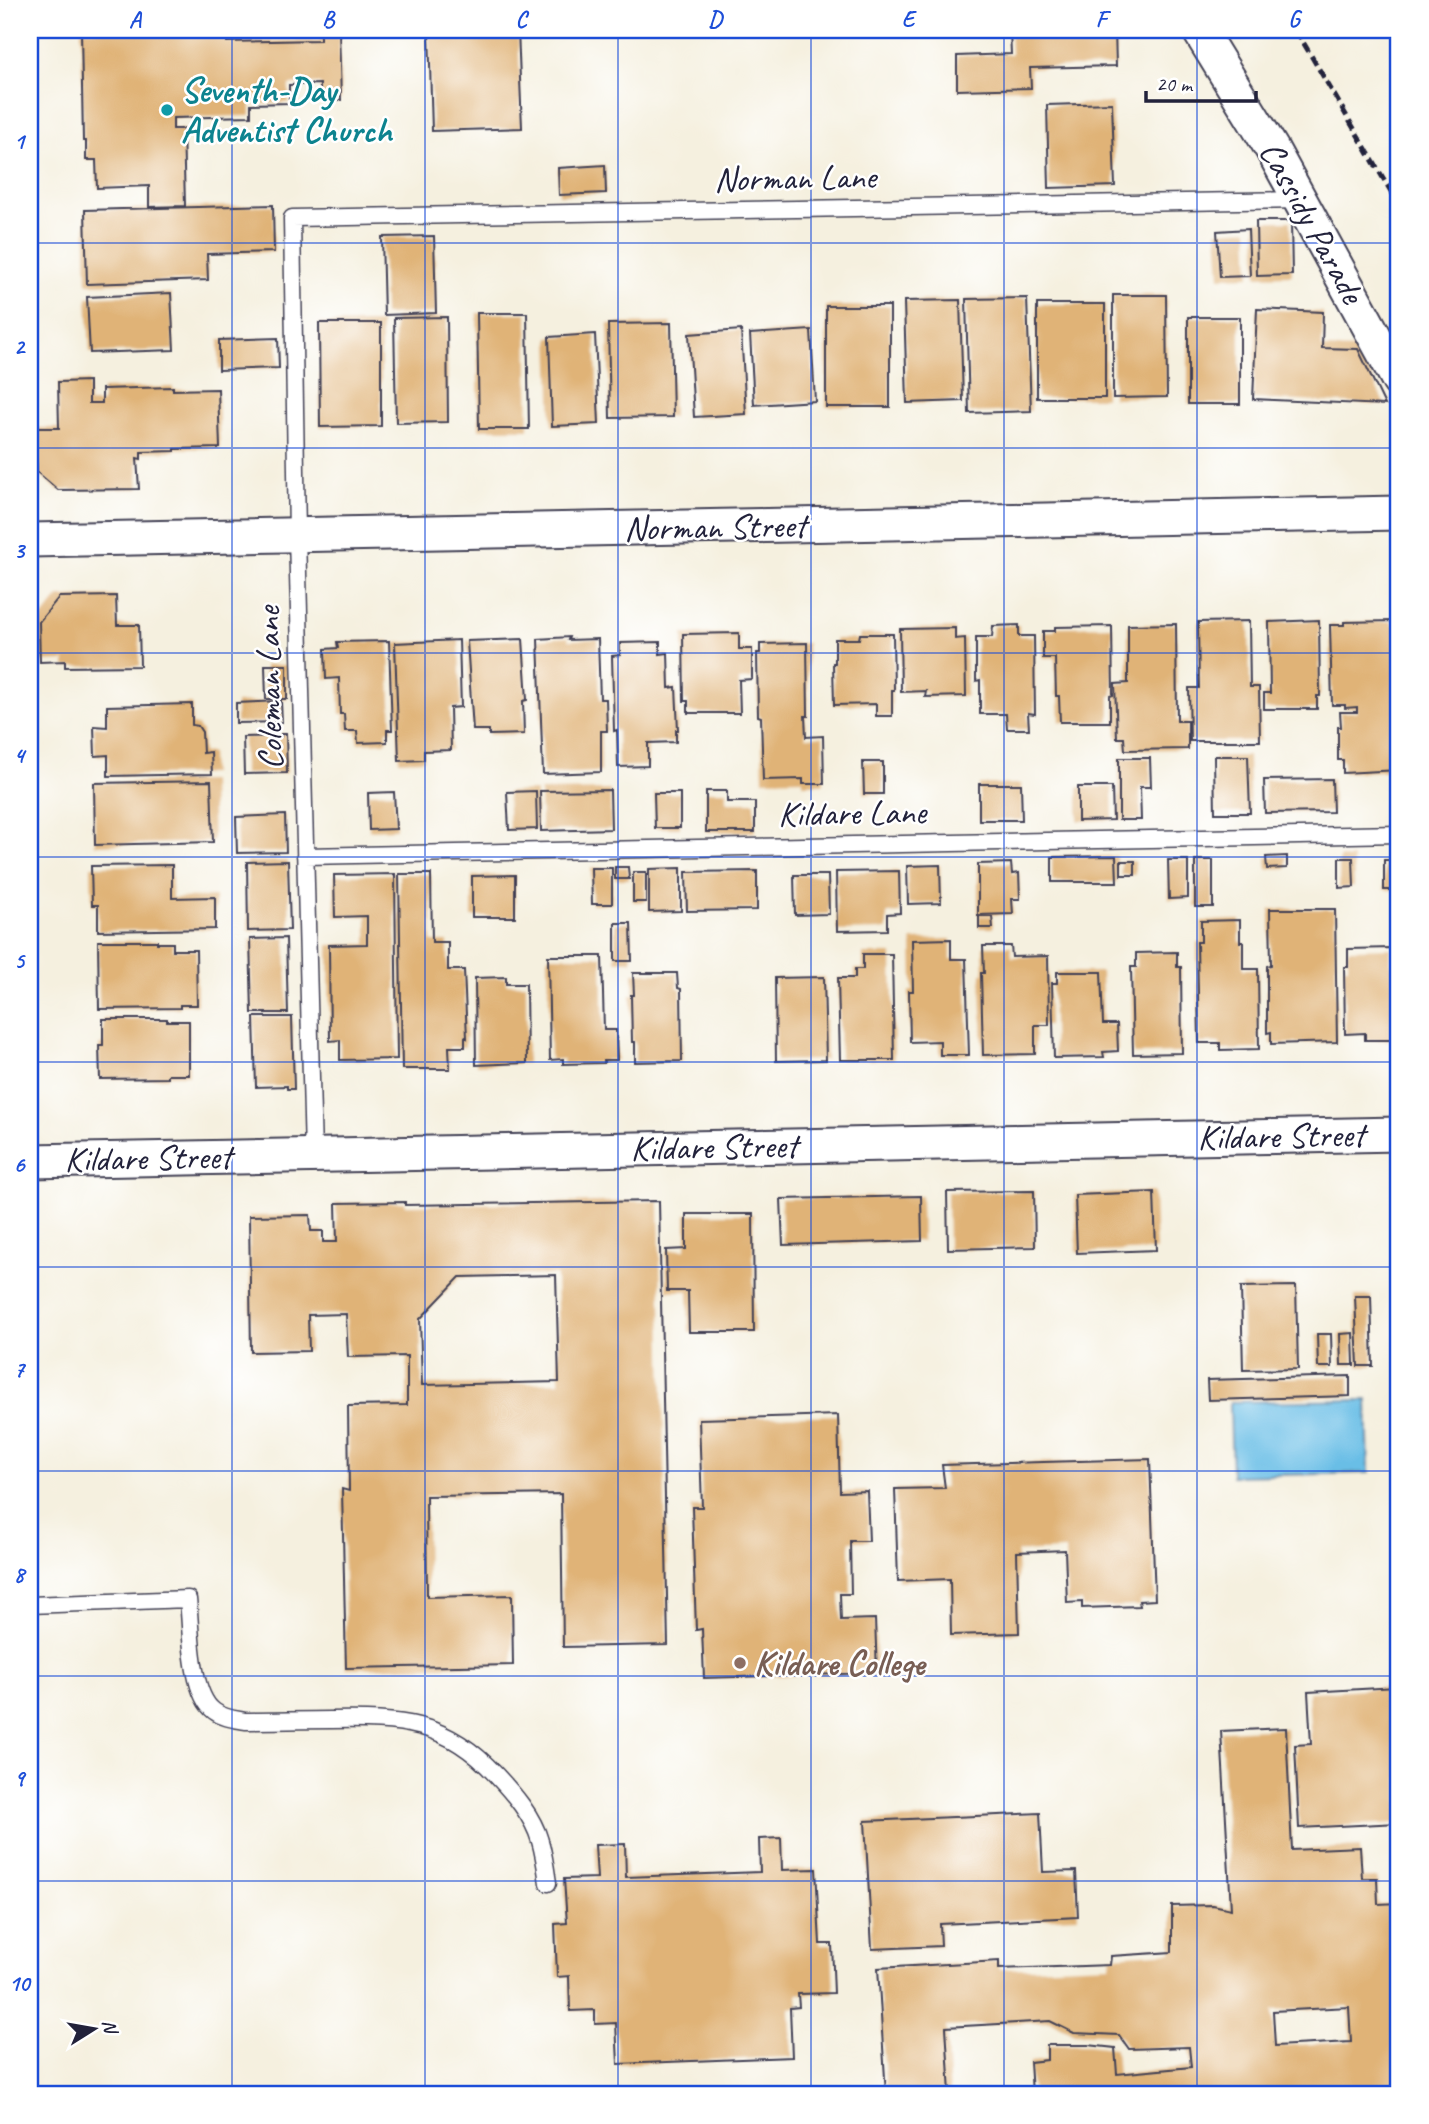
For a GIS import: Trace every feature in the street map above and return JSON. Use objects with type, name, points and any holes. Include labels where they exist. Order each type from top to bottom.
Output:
[{"type":"street","name":"Cassidy Parade","points":[[1199,30],[1272,149],[1399,382]]},
{"type":"street","name":"Norman Street","points":[[30,540],[1399,513]]},
{"type":"street","name":"Kildare Street","points":[[30,1161],[1399,1134]]},
{"type":"lane","name":"Norman Lane","points":[[292,218],[1300,200]]},
{"type":"lane","name":"Coleman Lane","points":[[292,218],[297,535],[313,1155]]},
{"type":"lane","name":"Kildare Lane","points":[[305,856],[1399,834]]},
{"type":"lane","points":[[30,1605],[188,1599],[196,1681],[212,1710],[225,1717],[245,1721],[383,1719],[419,1725],[443,1734],[478,1755],[513,1793],[540,1839],[548,1882]]},
{"type":"water","points":[[1367,1400],[1369,1473],[1232,1476],[1230,1402]]},
{"type":"building","name":"Seventh-Day Adventist Church","points":[[81,30],[227,30],[227,42],[320,40],[320,30],[339,30],[341,100],[320,100],[320,84],[289,85],[289,103],[251,104],[251,116],[173,118],[173,129],[183,129],[185,206],[149,207],[149,186],[97,188],[96,160],[86,160],[86,141],[83,141]]},
{"type":"building","points":[[429,30],[518,30],[522,128],[432,131]]},
{"type":"building","points":[[1010,30],[1115,30],[1116,66],[1030,68],[1031,88],[957,90],[957,56],[1011,54]]},
{"type":"building","points":[[1112,103],[1115,186],[1049,188],[1047,105]]},
{"type":"building","points":[[605,165],[606,193],[559,195],[558,168]]},
{"type":"building","points":[[273,205],[274,252],[207,254],[208,280],[87,284],[85,210]]},
{"type":"building","points":[[1256,221],[1291,221],[1292,275],[1257,276]]},
{"type":"building","points":[[1248,229],[1250,276],[1220,277],[1217,231]]},
{"type":"building","points":[[434,236],[436,313],[384,315],[382,237]]},
{"type":"building","points":[[171,293],[174,350],[90,353],[87,297]]},
{"type":"building","points":[[1113,295],[1166,295],[1167,397],[1113,398]]},
{"type":"building","points":[[1027,298],[1031,411],[969,413],[966,299]]},
{"type":"building","points":[[960,300],[963,401],[907,403],[904,301]]},
{"type":"building","points":[[1037,304],[1105,304],[1105,398],[1037,398]]},
{"type":"building","points":[[826,306],[890,306],[890,407],[826,407]]},
{"type":"building","points":[[1257,309],[1323,312],[1322,348],[1358,349],[1385,405],[1253,399]]},
{"type":"building","points":[[477,313],[527,313],[529,429],[479,429]]},
{"type":"building","points":[[447,317],[448,422],[396,423],[394,318]]},
{"type":"building","points":[[1188,317],[1240,317],[1240,404],[1188,404]]},
{"type":"building","points":[[319,323],[381,323],[381,426],[320,427]]},
{"type":"building","points":[[671,323],[673,417],[610,418],[608,324]]},
{"type":"building","points":[[741,330],[746,414],[694,417],[689,334]]},
{"type":"building","points":[[811,330],[815,401],[754,405],[750,334]]},
{"type":"building","points":[[595,334],[599,424],[552,426],[549,337]]},
{"type":"building","points":[[278,338],[279,368],[219,370],[219,340]]},
{"type":"building","points":[[89,381],[89,403],[102,403],[102,389],[218,389],[220,448],[141,452],[141,459],[137,458],[139,489],[58,490],[37,472],[34,428],[59,428],[58,382]]},
{"type":"building","points":[[116,596],[117,625],[139,625],[140,666],[65,667],[65,661],[40,662],[39,622],[59,597]]},
{"type":"building","points":[[1319,620],[1320,696],[1317,696],[1317,709],[1264,709],[1264,693],[1270,693],[1269,622]]},
{"type":"building","points":[[1249,621],[1250,687],[1259,687],[1260,741],[1190,741],[1189,688],[1199,688],[1198,622]]},
{"type":"building","points":[[1392,621],[1392,625],[1397,625],[1399,770],[1343,773],[1343,760],[1338,760],[1340,712],[1357,712],[1357,707],[1332,705],[1330,625]]},
{"type":"building","points":[[1176,624],[1177,721],[1188,721],[1188,749],[1125,750],[1124,738],[1117,738],[1115,684],[1128,683],[1128,625]]},
{"type":"building","points":[[1019,625],[1019,636],[1034,636],[1035,714],[1028,713],[1029,729],[1007,729],[1006,714],[980,714],[980,680],[976,681],[976,637],[992,637],[993,626]]},
{"type":"building","points":[[1112,626],[1113,695],[1110,696],[1110,722],[1060,722],[1055,658],[1043,658],[1043,631],[1055,631],[1055,627]]},
{"type":"building","points":[[955,628],[955,639],[965,638],[966,696],[925,697],[926,691],[901,692],[900,629]]},
{"type":"building","points":[[739,633],[739,649],[752,649],[752,679],[739,680],[740,713],[688,713],[688,701],[684,701],[683,634]]},
{"type":"building","points":[[860,634],[893,634],[892,716],[876,716],[876,704],[834,705],[835,639],[859,639]]},
{"type":"building","points":[[569,637],[568,640],[598,639],[600,699],[606,699],[607,731],[601,731],[601,772],[543,774],[538,639]]},
{"type":"building","points":[[523,639],[527,700],[523,701],[524,734],[489,735],[489,730],[473,730],[467,641]]},
{"type":"building","points":[[459,640],[461,707],[450,708],[451,750],[424,751],[424,760],[399,761],[395,643]]},
{"type":"building","points":[[389,641],[392,730],[387,730],[387,742],[358,743],[357,731],[345,731],[344,714],[340,714],[339,678],[326,679],[325,649],[338,648],[337,642]]},
{"type":"building","points":[[660,642],[660,654],[668,653],[669,688],[676,687],[676,742],[648,743],[648,766],[618,767],[612,656],[620,655],[620,643]]},
{"type":"building","points":[[807,643],[806,737],[823,736],[824,784],[803,784],[803,779],[763,780],[757,653],[760,653],[760,644]]},
{"type":"building","points":[[265,665],[287,665],[287,699],[266,699]]},
{"type":"building","points":[[281,701],[282,722],[236,723],[236,703]]},
{"type":"building","points":[[192,704],[192,725],[198,726],[202,732],[203,753],[211,752],[212,774],[108,776],[108,755],[95,756],[94,726],[107,727],[107,706]]},
{"type":"building","points":[[286,734],[287,773],[244,774],[243,737]]},
{"type":"building","points":[[1214,756],[1248,756],[1250,813],[1215,813]]},
{"type":"building","points":[[1119,758],[1150,758],[1151,787],[1140,787],[1141,820],[1119,820]]},
{"type":"building","points":[[863,762],[883,762],[883,794],[864,794]]},
{"type":"building","points":[[1332,779],[1333,812],[1265,813],[1264,780]]},
{"type":"building","points":[[211,781],[213,842],[95,845],[94,783]]},
{"type":"building","points":[[979,784],[1021,784],[1022,820],[979,820]]},
{"type":"building","points":[[1078,787],[1112,787],[1113,820],[1078,821]]},
{"type":"building","points":[[610,790],[611,829],[541,831],[540,791]]},
{"type":"building","points":[[536,791],[537,829],[509,830],[507,792]]},
{"type":"building","points":[[706,791],[727,791],[727,802],[755,802],[755,832],[706,832]]},
{"type":"building","points":[[394,792],[396,829],[369,830],[368,793]]},
{"type":"building","points":[[654,793],[680,793],[680,828],[655,828]]},
{"type":"building","points":[[285,815],[286,852],[237,853],[236,817]]},
{"type":"building","points":[[1116,856],[1117,882],[1052,882],[1052,857]]},
{"type":"building","points":[[1287,856],[1287,868],[1267,869],[1266,857]]},
{"type":"building","points":[[1339,858],[1353,858],[1354,887],[1339,888]]},
{"type":"building","points":[[1168,860],[1188,860],[1188,898],[1169,899]]},
{"type":"building","points":[[1195,860],[1213,860],[1213,907],[1195,907]]},
{"type":"building","points":[[1384,860],[1399,860],[1399,890],[1384,890]]},
{"type":"building","points":[[288,861],[290,930],[248,931],[247,862]]},
{"type":"building","points":[[1121,861],[1135,861],[1135,875],[1121,875]]},
{"type":"building","points":[[1011,863],[1012,874],[1019,873],[1020,899],[1012,899],[1013,914],[978,915],[978,864]]},
{"type":"building","points":[[172,865],[172,898],[215,897],[215,929],[98,931],[98,905],[92,905],[91,866]]},
{"type":"building","points":[[940,865],[941,903],[908,904],[907,866]]},
{"type":"building","points":[[615,867],[628,867],[629,879],[615,879]]},
{"type":"building","points":[[591,868],[612,868],[612,904],[592,904]]},
{"type":"building","points":[[681,868],[681,911],[649,912],[649,869]]},
{"type":"building","points":[[757,871],[757,910],[687,911],[686,872]]},
{"type":"building","points":[[899,871],[900,913],[887,914],[887,930],[837,931],[836,872]]},
{"type":"building","points":[[633,872],[646,872],[646,902],[633,902]]},
{"type":"building","points":[[395,874],[397,1059],[340,1060],[340,1040],[330,1041],[329,945],[367,944],[367,916],[335,917],[334,875]]},
{"type":"building","points":[[399,874],[431,874],[432,942],[448,942],[448,970],[464,970],[467,1038],[465,1037],[465,1047],[449,1047],[450,1069],[402,1069]]},
{"type":"building","points":[[515,875],[515,917],[472,917],[472,876]]},
{"type":"building","points":[[794,875],[828,875],[829,914],[795,915]]},
{"type":"building","points":[[1270,909],[1335,909],[1337,1042],[1271,1044],[1271,1032],[1267,1033],[1267,966],[1271,965]]},
{"type":"building","points":[[979,916],[992,916],[993,928],[979,928]]},
{"type":"building","points":[[1240,920],[1243,969],[1258,969],[1259,1049],[1220,1050],[1220,1043],[1199,1043],[1197,942],[1201,942],[1201,921]]},
{"type":"building","points":[[615,923],[631,923],[632,961],[615,961]]},
{"type":"building","points":[[286,938],[288,1013],[252,1013],[250,939]]},
{"type":"building","points":[[951,939],[951,959],[966,959],[969,1055],[940,1055],[940,1041],[910,1042],[912,940]]},
{"type":"building","points":[[98,941],[157,941],[173,943],[173,950],[196,950],[197,1005],[180,1005],[180,1008],[99,1009]]},
{"type":"building","points":[[983,946],[1011,946],[1012,957],[1048,956],[1049,1025],[1035,1025],[1035,1054],[983,1055]]},
{"type":"building","points":[[1391,948],[1391,966],[1399,966],[1399,1040],[1365,1040],[1365,1033],[1345,1034],[1344,967],[1348,967],[1348,949]]},
{"type":"building","points":[[1177,952],[1177,967],[1181,967],[1182,1053],[1133,1054],[1131,967],[1136,967],[1136,953]]},
{"type":"building","points":[[863,954],[892,954],[894,1060],[840,1060],[838,978],[855,978],[855,969],[863,969]]},
{"type":"building","points":[[548,956],[602,956],[604,1030],[616,1030],[617,1060],[563,1064],[563,1059],[550,1060]]},
{"type":"building","points":[[1057,972],[1101,972],[1103,1024],[1117,1024],[1118,1051],[1103,1052],[1104,1057],[1054,1058],[1052,983],[1057,983]]},
{"type":"building","points":[[633,973],[677,973],[678,988],[681,989],[682,1061],[635,1062],[635,1042],[632,1042]]},
{"type":"building","points":[[506,977],[506,984],[526,984],[527,1063],[476,1065],[475,978]]},
{"type":"building","points":[[824,977],[826,1060],[776,1061],[775,978]]},
{"type":"building","points":[[254,1017],[292,1017],[294,1089],[287,1089],[287,1086],[256,1087]]},
{"type":"building","points":[[103,1019],[189,1021],[189,1075],[100,1079],[99,1045],[103,1045]]},
{"type":"building","points":[[1034,1191],[1035,1247],[948,1249],[947,1192]]},
{"type":"building","points":[[1154,1192],[1156,1250],[1077,1253],[1075,1195]]},
{"type":"building","points":[[921,1196],[922,1241],[783,1245],[781,1199]]},
{"type":"building","points":[[659,1201],[668,1645],[563,1647],[561,1494],[426,1496],[427,1597],[512,1595],[513,1665],[346,1668],[342,1489],[349,1491],[348,1406],[407,1405],[407,1356],[348,1357],[346,1314],[308,1315],[309,1351],[251,1352],[249,1216],[310,1215],[311,1231],[323,1231],[323,1242],[337,1242],[336,1203],[405,1202],[405,1205]],"holes":[[[556,1275],[559,1382],[422,1385],[420,1319],[460,1277]]]},
{"type":"building","points":[[686,1214],[753,1214],[754,1332],[689,1332],[688,1291],[667,1291],[666,1250],[686,1249]]},
{"type":"building","points":[[1296,1286],[1298,1369],[1243,1370],[1241,1287]]},
{"type":"building","points":[[1355,1296],[1371,1296],[1373,1366],[1358,1366]]},
{"type":"building","points":[[1353,1333],[1354,1365],[1341,1365],[1340,1334]]},
{"type":"building","points":[[1317,1334],[1331,1334],[1332,1367],[1318,1367]]},
{"type":"building","points":[[1350,1376],[1350,1396],[1208,1400],[1207,1380]]},
{"type":"building","points":[[838,1415],[840,1492],[867,1491],[869,1541],[850,1541],[851,1594],[840,1594],[841,1620],[875,1619],[877,1673],[704,1678],[702,1629],[696,1630],[692,1507],[702,1507],[699,1419]]},
{"type":"building","points":[[1150,1459],[1155,1600],[1139,1601],[1140,1606],[1082,1608],[1082,1602],[1067,1603],[1065,1550],[1017,1552],[1019,1633],[951,1635],[950,1579],[898,1581],[895,1489],[945,1488],[942,1465]]},
{"type":"building","points":[[1397,1687],[1399,1823],[1299,1828],[1295,1745],[1311,1744],[1308,1692]]},
{"type":"building","points":[[1286,1728],[1292,1850],[1360,1847],[1362,1878],[1377,1878],[1378,1904],[1399,1903],[1399,2094],[1032,2094],[1030,2062],[1047,2060],[1047,2045],[1115,2048],[1117,2074],[1191,2067],[1189,2047],[1129,2049],[1119,2035],[1074,2033],[1050,2021],[946,2027],[950,2094],[886,2094],[878,1968],[999,1961],[999,1969],[1110,1965],[1111,1956],[1172,1952],[1172,1906],[1213,1905],[1231,1909],[1221,1731]],"holes":[[[1349,2007],[1351,2042],[1275,2046],[1273,2011]]]},
{"type":"building","points":[[1040,1813],[1043,1872],[1076,1871],[1078,1917],[940,1924],[941,1946],[872,1949],[865,1821]]},
{"type":"building","points":[[781,1838],[782,1870],[816,1869],[820,1944],[832,1944],[834,1993],[798,1994],[799,2007],[790,2008],[792,2057],[618,2064],[616,2023],[595,2024],[595,2010],[570,2011],[569,1976],[557,1977],[555,1924],[567,1923],[564,1879],[597,1878],[595,1845],[625,1844],[626,1877],[760,1872],[759,1839]]},
{"type":"railway","points":[[1296,30],[1399,205]]},
{"type":"place","name":"Seventh-Day Adventist Church","points":[[167,110]]},
{"type":"place","name":"Kildare College","points":[[740,1663]]}]
